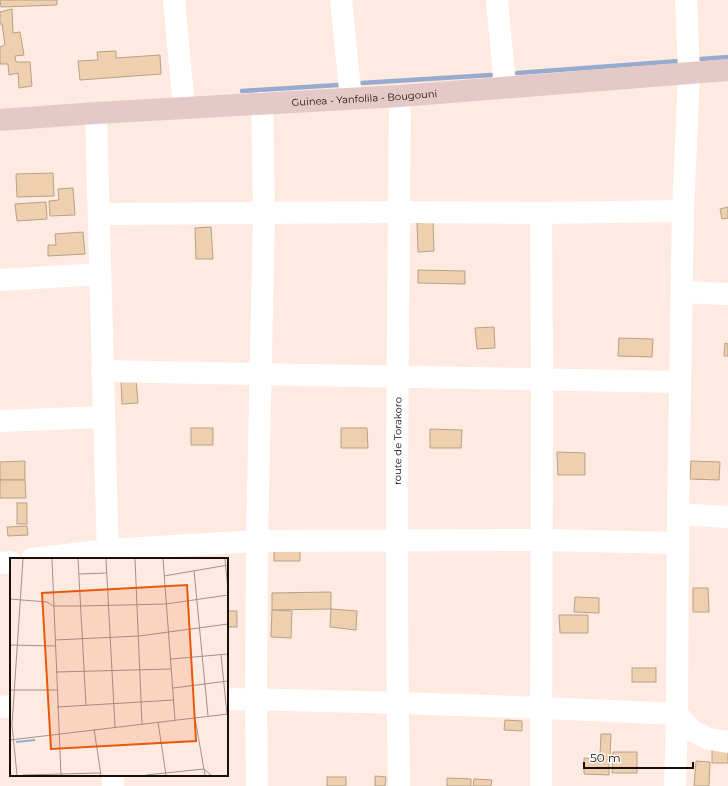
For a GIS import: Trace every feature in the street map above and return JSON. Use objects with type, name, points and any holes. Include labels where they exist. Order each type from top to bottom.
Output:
[{"type":"main road","name":"Guinea - Yanfolila - Bougouni","points":[[0,120],[96,113],[400,96],[728,70]]},
{"type":"street","points":[[174,0],[184,108]]},
{"type":"street","points":[[341,0],[352,99]]},
{"type":"street","points":[[497,0],[505,87]]},
{"type":"street","points":[[675,786],[678,714],[678,514],[683,211],[689,73],[686,0]]},
{"type":"street","name":"route de Torakoro","points":[[399,786],[398,377],[400,96]]},
{"type":"street","points":[[257,786],[257,541],[264,213],[262,104]]},
{"type":"street","points":[[96,113],[108,554]]},
{"type":"street","points":[[99,214],[399,212],[541,213],[683,211]]},
{"type":"street","points":[[541,213],[542,786]]},
{"type":"street","points":[[0,280],[100,274]]},
{"type":"street","points":[[682,292],[728,294]]},
{"type":"street","points":[[102,371],[680,382]]},
{"type":"street","points":[[0,421],[104,417]]},
{"type":"street","points":[[678,514],[727,512]]},
{"type":"street","points":[[47,558],[257,541],[542,540],[678,543]]},
{"type":"street","points":[[0,563],[10,562]]},
{"type":"street","points":[[228,699],[398,702],[678,714],[691,730],[709,739],[728,742]]},
{"type":"street","points":[[0,707],[10,706]]},
{"type":"building","points":[[0,0],[57,0],[57,5],[1,7]]},
{"type":"building","points":[[12,9],[13,33],[20,32],[24,55],[15,56],[16,62],[30,62],[32,86],[19,88],[18,73],[9,75],[8,64],[0,64],[0,47],[5,45],[2,24],[0,24],[0,12]]},
{"type":"building","points":[[116,51],[116,58],[160,55],[161,74],[80,80],[78,61],[98,60],[97,52]]},
{"type":"building","points":[[53,173],[54,196],[17,197],[16,174]]},
{"type":"building","points":[[73,188],[75,215],[50,216],[49,201],[59,200],[58,189]]},
{"type":"building","points":[[46,202],[47,219],[17,221],[15,204]]},
{"type":"building","points":[[728,207],[728,218],[722,219],[720,209]]},
{"type":"building","points":[[433,222],[434,251],[418,252],[417,223]]},
{"type":"building","points":[[211,227],[213,259],[196,259],[195,228]]},
{"type":"building","points":[[83,232],[85,254],[48,256],[48,245],[56,245],[55,234]]},
{"type":"building","points":[[418,270],[465,271],[465,284],[418,283]]},
{"type":"building","points":[[494,327],[495,348],[477,349],[475,328]]},
{"type":"building","points":[[619,338],[653,339],[652,357],[618,356]]},
{"type":"building","points":[[725,343],[728,344],[728,356],[724,356]]},
{"type":"building","points":[[136,380],[138,403],[122,404],[121,381]]},
{"type":"building","points":[[191,428],[213,428],[213,445],[191,445]]},
{"type":"building","points":[[341,428],[367,428],[368,448],[341,448]]},
{"type":"building","points":[[430,429],[462,430],[461,448],[430,448]]},
{"type":"building","points":[[557,452],[585,453],[585,475],[558,475]]},
{"type":"building","points":[[25,461],[25,480],[0,480],[0,462]]},
{"type":"building","points":[[691,461],[720,462],[719,480],[690,479]]},
{"type":"building","points":[[0,480],[25,480],[26,498],[0,498]]},
{"type":"building","points":[[17,503],[27,503],[27,524],[17,524]]},
{"type":"building","points":[[27,526],[28,535],[8,536],[7,527]]},
{"type":"building","points":[[274,543],[300,544],[300,561],[274,561]]},
{"type":"building","points":[[693,588],[708,588],[709,612],[693,612]]},
{"type":"building","points":[[331,592],[331,609],[272,610],[272,593]]},
{"type":"building","points":[[575,597],[599,598],[599,613],[574,612]]},
{"type":"building","points":[[331,609],[357,611],[356,630],[330,627]]},
{"type":"building","points":[[272,610],[292,611],[291,638],[271,637]]},
{"type":"building","points":[[228,611],[237,611],[237,627],[228,627]]},
{"type":"building","points":[[559,615],[588,615],[588,633],[560,633]]},
{"type":"building","points":[[632,668],[656,668],[656,682],[632,682]]},
{"type":"building","points":[[505,720],[522,721],[522,731],[504,730]]},
{"type":"building","points":[[601,734],[611,734],[610,757],[600,756]]},
{"type":"building","points":[[712,748],[728,748],[728,763],[712,763]]},
{"type":"building","points":[[613,752],[637,752],[637,773],[612,773]]},
{"type":"building","points":[[584,758],[609,759],[609,775],[584,774]]},
{"type":"building","points":[[696,761],[710,762],[709,786],[694,786]]},
{"type":"building","points":[[375,776],[386,777],[385,786],[375,786]]},
{"type":"building","points":[[327,777],[346,777],[346,786],[327,786]]},
{"type":"building","points":[[447,778],[471,779],[471,786],[447,786]]},
{"type":"building","points":[[474,779],[492,780],[491,786],[473,786]]},
{"type":"waterway","points":[[701,59],[728,57]]},
{"type":"waterway","points":[[517,73],[680,61]]},
{"type":"waterway","points":[[362,83],[491,75]]},
{"type":"waterway","points":[[242,91],[338,85]]}]
